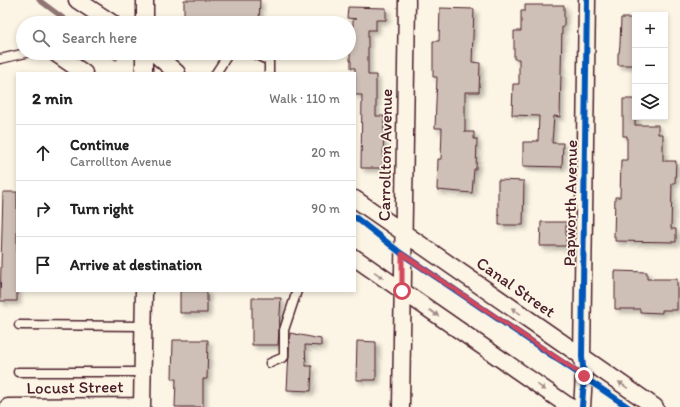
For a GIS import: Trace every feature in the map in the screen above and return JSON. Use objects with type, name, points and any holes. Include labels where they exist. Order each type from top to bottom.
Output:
[{"type":"street","points":[[77,0],[101,16]]},
{"type":"street","points":[[145,0],[145,16]]},
{"type":"street","name":"Carrollton Avenue","points":[[401,407],[407,0]]},
{"type":"street","name":"Papworth Avenue","points":[[582,407],[584,376],[582,357],[587,0]]},
{"type":"street","points":[[65,60],[83,72]]},
{"type":"street","points":[[144,60],[144,72]]},
{"type":"street","points":[[162,60],[176,72]]},
{"type":"street","name":"Canal Street","points":[[356,199],[655,407]]},
{"type":"street","points":[[356,259],[570,407]]},
{"type":"street","points":[[142,406],[144,292]]},
{"type":"street","name":"Locust Street","points":[[8,407],[142,406]]},
{"type":"lane","points":[[0,59],[16,55]]},
{"type":"lane","points":[[217,72],[224,60]]},
{"type":"lane","points":[[267,60],[269,61],[269,72]]},
{"type":"lane","points":[[270,363],[284,357],[284,330],[297,292]]},
{"type":"lane","points":[[19,325],[143,326]]},
{"type":"lane","points":[[18,372],[143,372]]},
{"type":"building","points":[[184,0],[260,0],[259,16],[184,16]]},
{"type":"building","points":[[525,5],[564,5],[564,27],[562,27],[560,117],[554,116],[552,143],[563,143],[562,167],[523,166],[523,142],[538,141],[539,116],[512,115],[513,84],[519,84],[519,59],[514,59],[514,31],[521,31],[521,11],[525,11]]},
{"type":"building","points":[[348,7],[386,8],[386,20],[376,20],[376,30],[368,30],[368,75],[376,75],[376,116],[384,116],[383,168],[361,168],[362,95],[356,95],[356,72],[355,68],[351,68],[350,61],[356,60],[357,19],[356,16],[347,16]]},
{"type":"building","points":[[440,8],[474,9],[472,62],[480,63],[479,92],[465,92],[465,132],[474,132],[474,139],[477,139],[476,169],[474,169],[472,193],[437,190],[438,159],[441,159],[442,128],[435,128],[437,77],[433,77],[433,41],[439,41]]},
{"type":"building","points":[[621,18],[632,18],[632,65],[618,65]]},
{"type":"building","points":[[623,99],[632,99],[632,120],[635,120],[635,125],[658,125],[658,134],[663,134],[663,161],[676,161],[675,183],[672,183],[671,229],[676,229],[676,242],[615,241],[615,197],[620,197],[621,160],[627,160],[627,136],[623,136]]},
{"type":"building","points":[[498,180],[524,181],[523,225],[499,225]]},
{"type":"building","points":[[3,192],[16,192],[17,301],[0,301]]},
{"type":"building","points":[[541,222],[566,222],[566,246],[540,246]]},
{"type":"building","points":[[615,271],[647,272],[647,279],[677,279],[677,310],[662,310],[662,313],[640,312],[640,309],[615,309]]},
{"type":"building","points":[[180,292],[207,292],[207,313],[180,313]]},
{"type":"building","points":[[252,298],[281,298],[278,345],[252,345]]},
{"type":"building","points":[[290,333],[321,339],[321,346],[305,345],[306,366],[312,366],[311,391],[287,390]]},
{"type":"building","points":[[173,340],[208,340],[207,379],[203,379],[203,407],[175,407],[176,379],[172,379]]},
{"type":"building","points":[[357,341],[376,342],[376,380],[356,380]]},
{"type":"waterway","points":[[39,0],[61,16]]},
{"type":"cycle path","points":[[582,407],[584,376],[582,357],[587,0]]},
{"type":"cycle path","points":[[356,218],[402,254],[628,407]]},
{"type":"route","points":[[402,291],[402,254],[584,376]]}]
